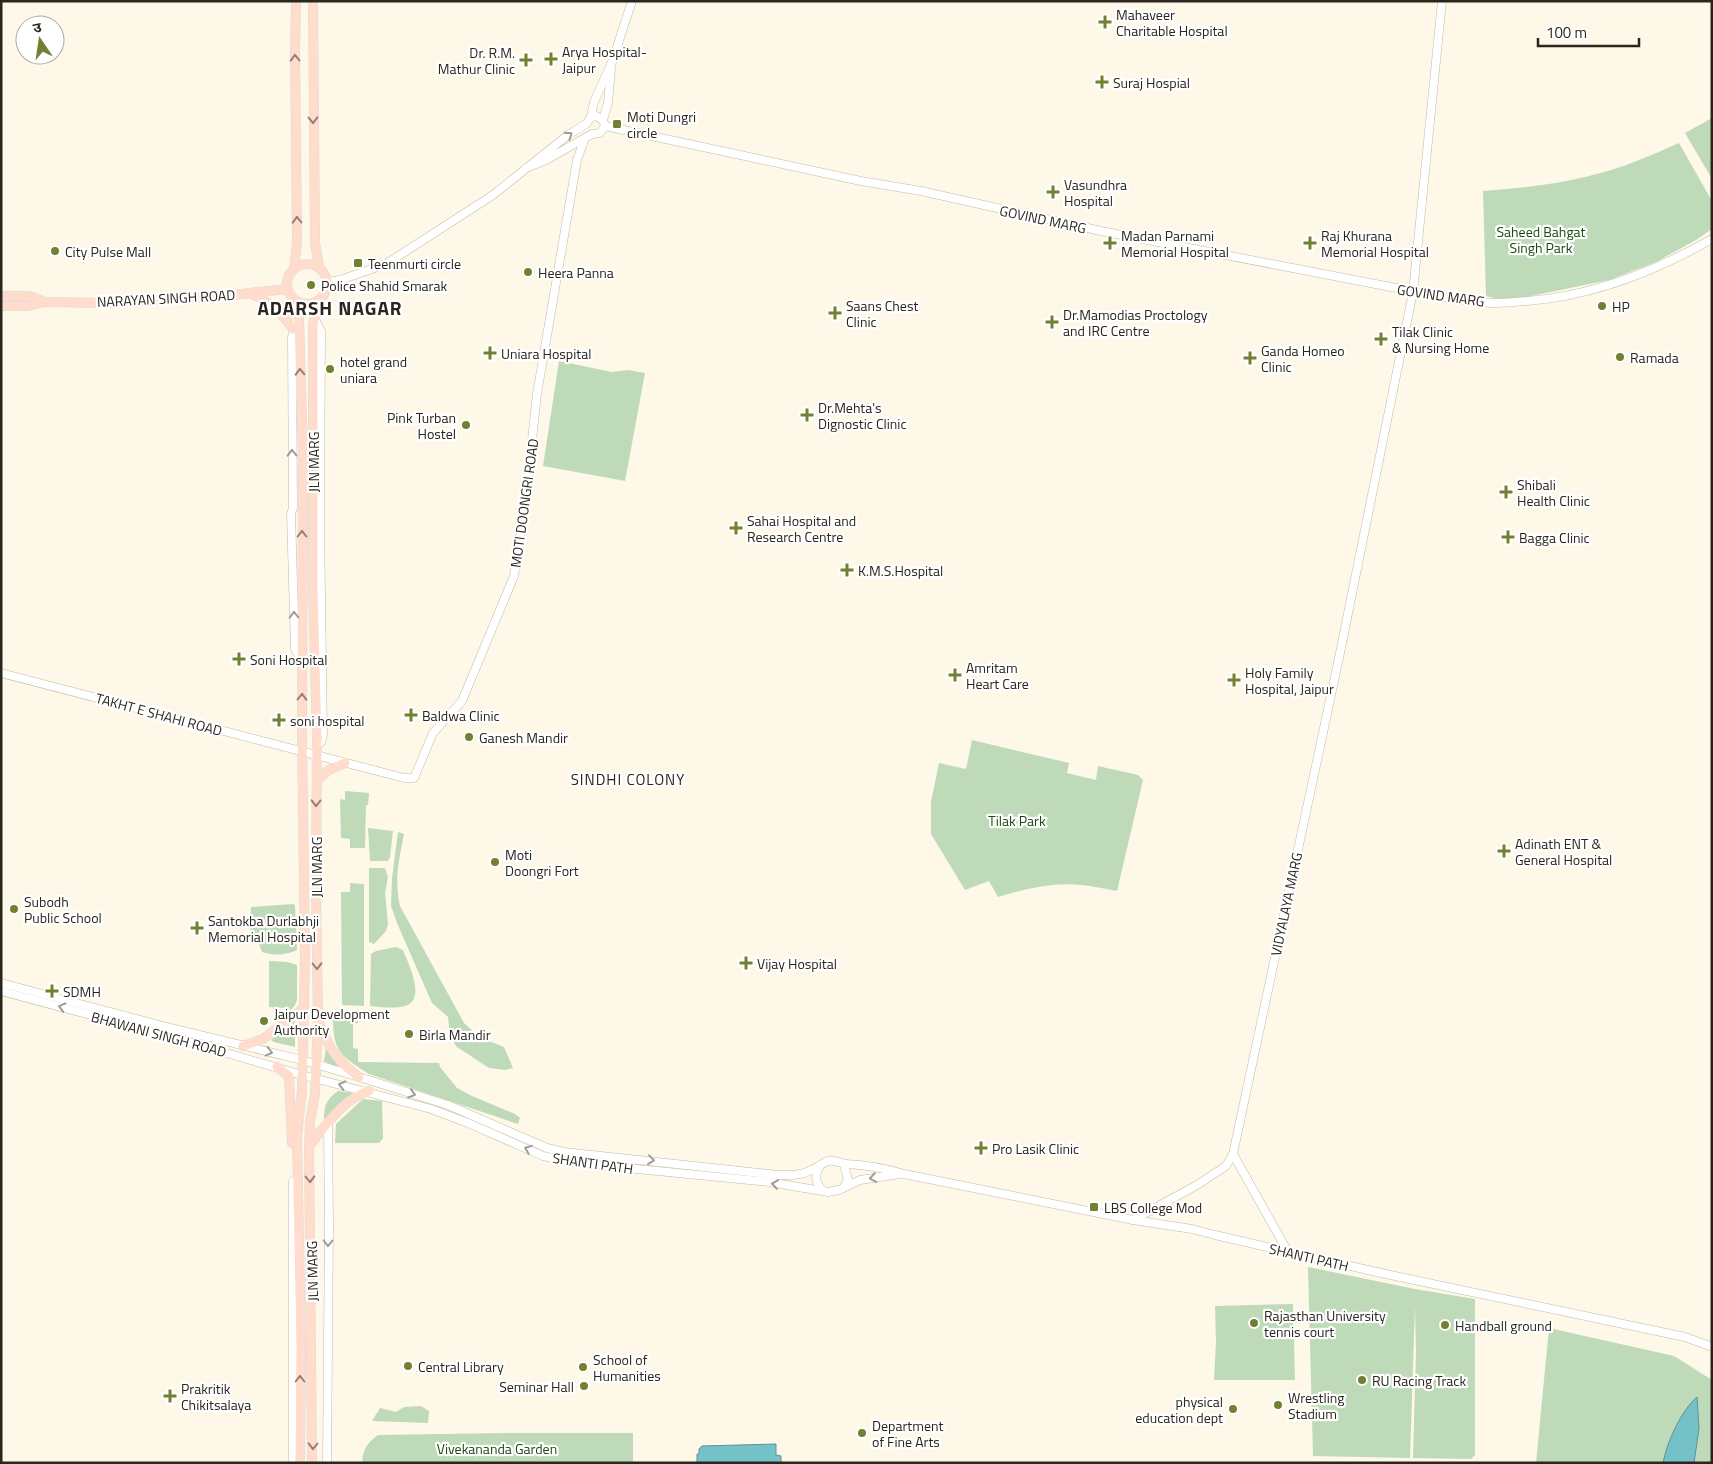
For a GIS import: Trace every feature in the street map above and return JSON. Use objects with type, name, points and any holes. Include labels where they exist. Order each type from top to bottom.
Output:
[{"type":"main road","points":[[294,269],[298,242],[296,1]]},
{"type":"main road","points":[[313,1],[315,243],[319,267]]},
{"type":"main road","points":[[306,264],[319,267],[324,272],[328,282],[325,294],[319,300],[309,305],[296,302],[287,288],[289,274],[294,269],[306,264]]},
{"type":"main road","name":"NARAYAN SINGH ROAD","points":[[44,302],[108,303],[214,297],[287,288]]},
{"type":"main road","points":[[249,293],[277,309],[285,317],[292,329]]},
{"type":"main road","points":[[1,296],[29,296],[44,302]]},
{"type":"main road","name":"JLN MARG","points":[[312,1463],[309,1146],[316,1078],[318,1021],[313,589],[313,324],[319,300]]},
{"type":"main road","points":[[1,306],[28,306],[44,302]]},
{"type":"main road","name":"JLN MARG","points":[[296,302],[299,320],[302,452],[304,1008],[295,1183],[301,1346],[300,1463]]},
{"type":"main road","points":[[316,780],[344,763]]},
{"type":"main road","points":[[243,1046],[263,1039],[304,1008]]},
{"type":"main road","points":[[318,1021],[328,1045],[338,1059],[359,1077]]},
{"type":"main road","points":[[278,1067],[290,1076],[295,1183]]},
{"type":"main road","points":[[309,1146],[350,1100],[359,1094],[369,1091]]},
{"type":"street","points":[[589,136],[588,121],[594,102],[612,62],[632,1]]},
{"type":"street","name":"VIDYALAYA MARG","points":[[1233,1154],[1340,654],[1413,292],[1442,1]]},
{"type":"street","points":[[526,168],[546,160],[589,136],[600,133],[608,103],[612,62]]},
{"type":"street","name":"GOVIND MARG","points":[[588,121],[596,116],[604,123],[861,181],[921,191],[1092,230],[1458,300],[1498,303],[1547,299],[1582,293],[1656,268],[1712,239]]},
{"type":"street","points":[[328,282],[340,280],[386,264],[493,195],[588,121]]},
{"type":"street","name":"MOTI DOONGRI ROAD","points":[[316,751],[344,763],[404,778],[414,778],[433,733],[462,701],[514,576],[526,496],[537,394],[577,160],[589,136]]},
{"type":"street","points":[[299,320],[292,329],[293,508],[291,514],[295,649],[302,662]]},
{"type":"street","name":"TAKHT E SHAHI ROAD","points":[[1,673],[302,752],[316,751]]},
{"type":"street","name":"BHAWANI SINGH ROAD","points":[[1,983],[302,1060],[359,1077],[448,1105],[547,1148],[564,1152],[776,1175],[797,1175],[810,1171],[820,1165]]},
{"type":"street","name":"BHAWANI SINGH ROAD","points":[[1,991],[316,1078]]},
{"type":"street","name":"SHANTI PATH","points":[[316,1078],[432,1109],[543,1156],[576,1163],[769,1182],[823,1191]]},
{"type":"street","points":[[327,1463],[328,1124]]},
{"type":"street","points":[[1133,1220],[1197,1185],[1226,1166],[1233,1154]]},
{"type":"street","points":[[1233,1154],[1288,1252]]},
{"type":"street","points":[[844,1187],[848,1180],[844,1164],[832,1161],[820,1165],[816,1181],[823,1191],[834,1192],[860,1180],[904,1174]]},
{"type":"street","name":"SHANTI PATH","points":[[844,1164],[888,1169],[904,1174],[1133,1220],[1192,1229],[1215,1236],[1642,1328],[1685,1338],[1712,1347]]},
{"type":"street","points":[[292,1463],[295,1183]]},
{"type":"green space","points":[[1712,118],[1712,179],[1685,133]]},
{"type":"green space","name":"Saheed Bahgat Singh Park","points":[[1679,143],[1712,201],[1712,229],[1656,262],[1609,280],[1507,301],[1486,296],[1483,191],[1549,184],[1589,176],[1623,166]]},
{"type":"green space","points":[[559,361],[612,372],[628,370],[645,373],[625,481],[543,466]]},
{"type":"green space","name":"Tilak Park","points":[[972,740],[1069,763],[1067,773],[1096,780],[1098,766],[1138,775],[1143,780],[1117,891],[1086,885],[1061,884],[1029,889],[998,897],[989,881],[965,890],[931,834],[931,802],[939,763],[966,769]]},
{"type":"green space","points":[[345,791],[369,793],[368,805],[366,805],[365,848],[350,848],[350,839],[341,838],[340,799],[345,800]]},
{"type":"green space","points":[[368,828],[393,831],[388,861],[370,861]]},
{"type":"green space","points":[[398,832],[404,834],[397,878],[400,906],[464,1023],[479,1037],[504,1047],[513,1068],[505,1070],[489,1068],[457,1047],[450,1037],[448,1017],[432,1003],[391,906],[392,878]]},
{"type":"green space","points":[[369,868],[385,868],[388,877],[385,893],[388,924],[386,931],[374,944],[369,942]]},
{"type":"green space","points":[[350,883],[364,884],[364,1006],[342,1005],[341,892],[350,892]]},
{"type":"green space","points":[[295,905],[297,950],[284,954],[271,954],[262,952],[259,944],[250,944],[251,907]]},
{"type":"green space","points":[[396,947],[403,950],[409,963],[414,981],[415,997],[411,1002],[401,1007],[370,1006],[371,954],[376,951]]},
{"type":"green space","points":[[269,961],[288,962],[297,965],[297,1000],[285,1018],[285,1008],[269,1007]]},
{"type":"green space","points":[[337,1016],[358,1017],[358,1023],[353,1024],[353,1048],[358,1049],[358,1062],[439,1063],[440,1067],[457,1088],[515,1114],[520,1118],[518,1124],[369,1074],[341,1053],[333,1031],[333,1020],[337,1019]]},
{"type":"green space","points":[[295,1019],[295,1047],[271,1040]]},
{"type":"green space","points":[[326,1048],[344,1071],[324,1061]]},
{"type":"green space","points":[[338,1091],[355,1093],[324,1120],[326,1103]]},
{"type":"green space","points":[[363,1099],[382,1101],[383,1138],[379,1143],[335,1143],[336,1124]]},
{"type":"green space","points":[[1308,1267],[1475,1299],[1475,1455],[1471,1459],[1413,1458],[1416,1352],[1415,1306],[1410,1458],[1313,1456]]},
{"type":"green space","points":[[1293,1304],[1295,1380],[1214,1380],[1215,1306]]},
{"type":"green space","points":[[1549,1328],[1674,1356],[1712,1380],[1712,1463],[1536,1463]]},
{"type":"green space","points":[[421,1406],[429,1411],[428,1423],[372,1421],[380,1408],[396,1412],[404,1407]]},
{"type":"green space","name":"Vivekananda Garden","points":[[633,1433],[633,1463],[362,1463],[366,1447],[378,1435]]},
{"type":"water","points":[[1697,1397],[1699,1428],[1694,1463],[1663,1463],[1675,1427],[1685,1410]]},
{"type":"water","points":[[776,1444],[776,1455],[781,1456],[781,1463],[697,1463],[697,1454],[699,1454],[699,1449],[702,1446]]},
{"type":"place","name":"Mahaveer Charitable Hospital","points":[[1105,22]]},
{"type":"place","name":"Arya Hospital- Jaipur","points":[[551,59]]},
{"type":"place","name":"Dr. R.M. Mathur Clinic","points":[[526,60]]},
{"type":"place","name":"Suraj Hospial","points":[[1102,82]]},
{"type":"place","name":"Moti Dungri circle","points":[[617,124]]},
{"type":"place","name":"Vasundhra Hospital","points":[[1053,192]]},
{"type":"place","name":"Madan Parnami Memorial Hospital","points":[[1110,243]]},
{"type":"place","name":"Raj Khurana Memorial Hospital","points":[[1310,243]]},
{"type":"place","name":"City Pulse Mall","points":[[55,251]]},
{"type":"place","name":"Teenmurti circle","points":[[358,263]]},
{"type":"place","name":"Heera Panna","points":[[528,272]]},
{"type":"place","name":"Police Shahid Smarak","points":[[311,285]]},
{"type":"place","name":"HP","points":[[1602,306]]},
{"type":"place","name":"Saans Chest Clinic","points":[[835,313]]},
{"type":"place","name":"Dr.Mamodias Proctology and IRC Centre","points":[[1052,322]]},
{"type":"place","name":"Tilak Clinic & Nursing Home","points":[[1381,339]]},
{"type":"place","name":"Uniara Hospital","points":[[490,353]]},
{"type":"place","name":"Ramada","points":[[1620,357]]},
{"type":"place","name":"Ganda Homeo Clinic","points":[[1250,358]]},
{"type":"place","name":"hotel grand uniara","points":[[330,369]]},
{"type":"place","name":"Dr.Mehta's Dignostic Clinic","points":[[807,415]]},
{"type":"place","name":"Pink Turban Hostel","points":[[466,425]]},
{"type":"place","name":"Shibali Health Clinic","points":[[1506,492]]},
{"type":"place","name":"Sahai Hospital and Research Centre","points":[[736,528]]},
{"type":"place","name":"Bagga Clinic","points":[[1508,537]]},
{"type":"place","name":"K.M.S.Hospital","points":[[847,570]]},
{"type":"place","name":"Soni Hospital","points":[[239,659]]},
{"type":"place","name":"Amritam Heart Care","points":[[955,675]]},
{"type":"place","name":"Holy Family Hospital, Jaipur","points":[[1234,680]]},
{"type":"place","name":"Baldwa Clinic","points":[[411,715]]},
{"type":"place","name":"soni hospital","points":[[279,720]]},
{"type":"place","name":"Ganesh Mandir","points":[[469,737]]},
{"type":"place","name":"Adinath ENT & General Hospital","points":[[1504,851]]},
{"type":"place","name":"Moti Doongri Fort","points":[[495,862]]},
{"type":"place","name":"Subodh Public School","points":[[14,909]]},
{"type":"place","name":"Santokba Durlabhji Memorial Hospital","points":[[197,928]]},
{"type":"place","name":"Vijay Hospital","points":[[746,963]]},
{"type":"place","name":"SDMH","points":[[52,991]]},
{"type":"place","name":"Jaipur Development Authority","points":[[264,1021]]},
{"type":"place","name":"Birla Mandir","points":[[409,1034]]},
{"type":"place","name":"Pro Lasik Clinic","points":[[981,1148]]},
{"type":"place","name":"LBS College Mod","points":[[1094,1207]]},
{"type":"place","name":"Rajasthan University tennis court","points":[[1254,1323]]},
{"type":"place","name":"Handball ground","points":[[1445,1325]]},
{"type":"place","name":"Central Library","points":[[408,1366]]},
{"type":"place","name":"School of Humanities","points":[[583,1367]]},
{"type":"place","name":"RU Racing Track","points":[[1362,1380]]},
{"type":"place","name":"Seminar Hall","points":[[584,1386]]},
{"type":"place","name":"Prakritik Chikitsalaya","points":[[170,1396]]},
{"type":"place","name":"Wrestling Stadium","points":[[1278,1405]]},
{"type":"place","name":"physical education dept","points":[[1233,1409]]},
{"type":"place","name":"Department of Fine Arts","points":[[862,1433]]},
{"type":"district","name":"ADARSH NAGAR","points":[[330,307]]},
{"type":"district","name":"SINDHI COLONY","points":[[628,779]]}]
